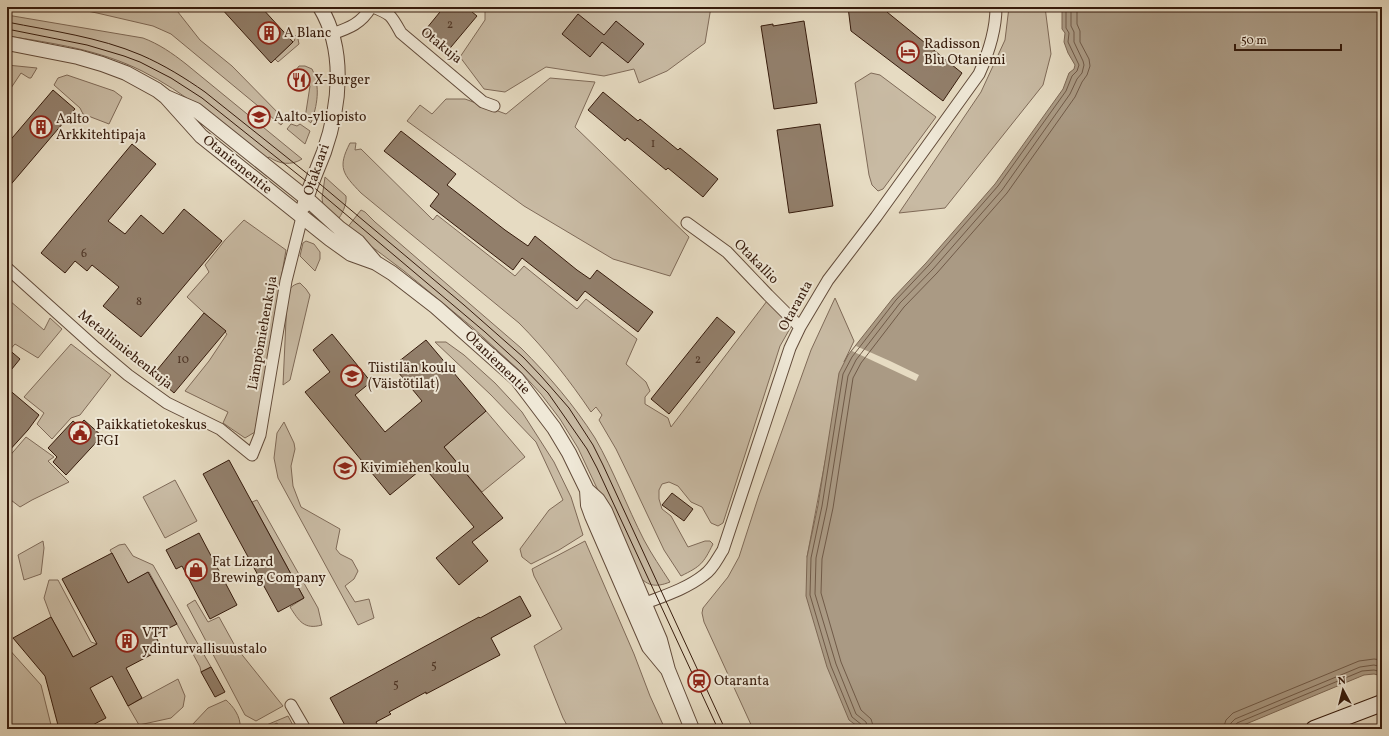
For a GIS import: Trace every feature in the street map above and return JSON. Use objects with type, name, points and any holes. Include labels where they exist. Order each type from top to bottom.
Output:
[{"type":"main road","points":[[1314,729],[1382,703]]},
{"type":"street","name":"Otakaari","points":[[302,217],[306,198],[324,152],[335,105],[337,66],[332,34],[320,7]]},
{"type":"street","points":[[332,34],[362,20],[372,7]]},
{"type":"street","name":"Otakuja","points":[[372,7],[387,12],[394,20],[401,33],[483,102],[494,106]]},
{"type":"street","name":"Otaranta","points":[[639,606],[689,585],[704,575],[714,565],[723,550],[790,348],[800,327],[828,280],[881,211],[979,74],[986,59],[995,30],[996,7]]},
{"type":"street","name":"Otaniementie","points":[[7,43],[70,55],[102,64],[126,73],[166,96],[196,110],[306,198],[358,242],[376,263],[436,307],[517,379],[554,428],[569,453],[586,490],[598,500],[605,510],[639,606],[660,640],[668,670],[692,729]]},
{"type":"street","name":"Otaniementie","points":[[166,96],[201,136],[302,217],[351,254],[376,263]]},
{"type":"street","name":"Lämpömiehenkuja","points":[[252,455],[260,435],[286,281],[302,217]]},
{"type":"street","name":"Otakallio","points":[[687,223],[727,252],[800,327]]},
{"type":"street","name":"Metallimiehenkuja","points":[[7,268],[128,375],[167,403],[220,429],[252,455]]},
{"type":"street","name":"Otaniementie","points":[[683,704],[698,729]]},
{"type":"street","points":[[291,705],[304,729]]},
{"type":"shaded area","points":[[67,7],[174,7],[200,40],[232,66],[285,120],[281,125],[171,34],[153,26]]},
{"type":"shaded area","points":[[485,7],[711,7],[705,43],[667,71],[639,83],[634,69],[604,76],[546,67],[505,92],[484,89],[460,57],[485,20]]},
{"type":"shaded area","points":[[1009,7],[1045,7],[1051,54],[1043,85],[945,208],[899,213],[981,92],[1005,40]]},
{"type":"shaded area","points":[[7,15],[143,38],[154,43],[186,64],[302,159],[294,163],[281,163],[258,153],[173,89],[158,79],[126,64],[76,48],[7,36]]},
{"type":"shaded area","points":[[295,35],[299,44],[278,62],[275,59],[295,40],[293,37]]},
{"type":"shaded area","points":[[7,65],[37,68],[31,78],[21,73],[9,91],[7,89]]},
{"type":"shaded area","points":[[299,66],[305,66],[312,69],[315,76],[317,96],[311,123],[305,118],[310,86],[296,70]]},
{"type":"shaded area","points":[[871,73],[880,75],[936,117],[883,189],[878,191],[872,185],[869,175],[855,83]]},
{"type":"shaded area","points":[[67,75],[114,91],[122,97],[109,124],[83,114],[80,108],[54,85],[58,78]]},
{"type":"shaded area","points":[[550,78],[595,82],[575,127],[689,237],[670,276],[613,259],[524,206],[407,121],[420,105],[432,114],[446,99],[465,99],[506,114]]},
{"type":"shaded area","points":[[291,124],[297,126],[300,124],[310,131],[305,144],[287,129]]},
{"type":"shaded area","points":[[350,143],[356,143],[355,150],[361,149],[433,220],[437,215],[515,276],[524,266],[577,309],[586,299],[637,339],[626,364],[646,382],[650,391],[645,397],[645,404],[668,418],[671,427],[767,301],[792,325],[780,346],[723,523],[718,526],[711,523],[702,507],[691,502],[678,486],[669,482],[662,484],[659,490],[659,499],[662,509],[671,516],[688,547],[705,541],[710,541],[713,544],[701,564],[681,576],[664,550],[616,449],[599,420],[602,415],[596,407],[591,412],[575,389],[539,344],[519,323],[361,193],[350,181],[346,175],[343,165]]},
{"type":"shaded area","points":[[325,177],[346,196],[344,209],[337,221],[323,205],[322,198]]},
{"type":"shaded area","points":[[361,210],[521,348],[561,391],[595,438],[644,540],[670,582],[660,585],[651,585],[644,581],[637,573],[578,448],[560,419],[541,394],[521,372],[472,327],[404,271],[347,228]]},
{"type":"shaded area","points":[[244,220],[286,250],[255,432],[245,438],[223,423],[228,412],[185,391],[209,361],[227,334],[187,297],[209,272],[205,265],[225,240]]},
{"type":"shaded area","points":[[306,241],[314,244],[320,252],[320,259],[315,271],[300,256],[303,243]]},
{"type":"shaded area","points":[[300,283],[310,295],[290,380],[283,385],[287,298],[291,288]]},
{"type":"shaded area","points":[[7,291],[10,301],[44,330],[50,318],[62,329],[38,358],[15,344],[7,353]]},
{"type":"shaded area","points":[[835,298],[854,341],[844,362],[848,355],[825,462],[807,557],[818,572],[1223,729],[753,729],[704,622],[702,613],[703,608],[728,577],[739,557],[759,495],[811,350]]},
{"type":"shaded area","points":[[435,342],[446,342],[464,355],[495,383],[522,412],[554,462],[571,497],[583,535],[559,550],[531,564],[522,557],[520,549],[549,510],[563,500],[536,442],[491,395]]},
{"type":"shaded area","points":[[71,344],[111,375],[80,415],[71,418],[52,439],[37,424],[44,413],[24,397]]},
{"type":"shaded area","points":[[486,411],[525,457],[482,492],[444,447]]},
{"type":"shaded area","points":[[284,422],[294,443],[295,449],[291,466],[293,486],[301,507],[340,529],[336,549],[340,554],[352,560],[358,571],[354,579],[345,586],[355,602],[369,599],[374,618],[358,625],[278,478],[274,458],[277,433]]},
{"type":"shaded area","points":[[26,437],[54,457],[48,461],[69,482],[20,507],[7,497],[7,459]]},
{"type":"shaded area","points":[[175,480],[197,521],[165,538],[143,497]]},
{"type":"shaded area","points":[[257,500],[318,608],[322,625],[306,625],[299,620],[290,607],[304,598],[252,502]]},
{"type":"shaded area","points":[[43,541],[44,548],[41,574],[24,580],[18,555]]},
{"type":"shaded area","points":[[585,541],[665,729],[569,729],[563,718],[534,646],[562,629],[534,576],[532,569]]},
{"type":"shaded area","points":[[125,544],[133,556],[153,565],[211,667],[201,672],[200,667],[149,572],[128,583],[110,550],[119,545]]},
{"type":"shaded area","points":[[49,580],[58,580],[91,642],[97,644],[73,657],[51,617],[44,598]]},
{"type":"shaded area","points":[[195,600],[208,622],[219,617],[235,646],[283,706],[256,721],[245,715],[187,605]]},
{"type":"shaded area","points":[[7,647],[41,685],[52,729],[7,729]]},
{"type":"shaded area","points":[[178,679],[185,696],[183,707],[171,718],[139,725],[128,706]]},
{"type":"shaded area","points":[[226,700],[236,712],[240,727],[230,729],[182,729],[192,725],[208,708]]},
{"type":"shaded area","points":[[288,716],[295,729],[280,729],[277,723],[265,729],[257,729]]},
{"type":"water","points":[[1062,7],[1382,7],[1382,676],[1374,674],[1364,675],[1234,729],[861,729],[849,720],[827,667],[806,596],[807,557],[818,505],[839,373],[848,355],[893,298],[926,263],[995,184],[1063,89],[1069,73],[1074,69],[1075,65],[1064,42],[1065,33],[1062,29]]},
{"type":"pier","points":[[856,346],[919,375],[916,381],[852,351]]},
{"type":"building","name":"A Blanc","points":[[220,7],[261,7],[293,42],[271,63]]},
{"type":"building","points":[[444,7],[466,7],[477,16],[446,53],[422,34]]},
{"type":"building","name":"Radisson Blu Otaniemi","points":[[848,7],[886,7],[887,12],[962,73],[943,101],[851,31]]},
{"type":"building","points":[[578,14],[604,35],[616,21],[644,44],[628,63],[602,42],[590,57],[562,34]]},
{"type":"building","points":[[804,21],[817,103],[774,109],[761,26],[773,24],[773,26]]},
{"type":"building","name":"Aalto Arkkitehtipaja","points":[[53,90],[75,109],[7,189],[7,144]]},
{"type":"building","points":[[603,92],[638,121],[640,119],[678,150],[680,148],[718,179],[703,197],[668,168],[666,170],[627,138],[625,141],[588,110]]},
{"type":"building","points":[[820,124],[833,206],[789,213],[777,130]]},
{"type":"building","points":[[401,131],[456,174],[447,185],[505,230],[528,246],[535,236],[590,279],[597,270],[653,312],[638,332],[585,291],[577,301],[522,258],[513,270],[430,206],[439,194],[384,151]]},
{"type":"building","points":[[132,144],[156,164],[108,221],[125,234],[141,215],[163,234],[184,209],[222,241],[141,337],[103,306],[119,287],[92,265],[87,271],[75,261],[65,273],[41,253]]},
{"type":"building","points":[[204,313],[226,331],[174,393],[153,375]]},
{"type":"building","points":[[717,317],[735,332],[669,414],[651,399]]},
{"type":"building","name":"Kivimiehen koulu","points":[[332,334],[371,382],[355,395],[385,432],[422,401],[393,366],[426,340],[486,411],[444,447],[503,518],[472,542],[488,561],[459,585],[436,558],[474,527],[424,467],[390,495],[305,392],[330,372],[313,350]]},
{"type":"building","points":[[7,348],[20,359],[7,375]]},
{"type":"building","points":[[7,388],[39,415],[28,430],[7,453]]},
{"type":"building","points":[[84,420],[102,436],[66,475],[53,462],[57,457],[48,448],[73,421],[79,426]]},
{"type":"building","points":[[229,460],[304,598],[278,612],[203,474]]},
{"type":"building","points":[[672,493],[693,509],[684,521],[662,505]]},
{"type":"building","points":[[199,533],[237,605],[210,619],[182,566],[176,569],[166,550]]},
{"type":"building","name":"VTT ydinturvallisuustalo","points":[[112,553],[128,583],[148,572],[177,624],[155,635],[162,649],[126,668],[142,698],[128,706],[112,676],[90,688],[106,718],[85,729],[59,729],[45,676],[13,638],[51,617],[73,657],[97,644],[62,579]]},
{"type":"building","points":[[520,596],[531,616],[491,638],[500,655],[389,712],[391,714],[376,722],[380,729],[347,729],[330,698]]},
{"type":"building","points":[[211,667],[225,692],[215,697],[201,672]]},
{"type":"tram line","points":[[7,22],[75,35],[125,49],[158,63],[190,82],[205,92],[314,179],[464,305],[523,357],[569,408],[593,445],[725,729]]},
{"type":"tram line","points":[[7,29],[87,45],[124,56],[140,62],[171,78],[202,98],[311,185],[485,332],[519,363],[548,393],[587,449],[718,729]]},
{"type":"place","name":"A Blanc","points":[[269,33]]},
{"type":"place","name":"Radisson Blu Otaniemi","points":[[908,52]]},
{"type":"place","name":"X-Burger","points":[[299,80]]},
{"type":"place","name":"Aalto-yliopisto","points":[[259,117]]},
{"type":"place","name":"Aalto Arkkitehtipaja","points":[[41,127]]},
{"type":"place","name":"Tiistilän koulu (Väistötilat)","points":[[352,376]]},
{"type":"place","name":"Paikkatietokeskus FGI","points":[[80,433]]},
{"type":"place","name":"Kivimiehen koulu","points":[[345,468]]},
{"type":"place","name":"Fat Lizard Brewing Company","points":[[196,570]]},
{"type":"place","name":"VTT ydinturvallisuustalo","points":[[127,641]]},
{"type":"place","name":"Otaranta","points":[[699,681]]}]
